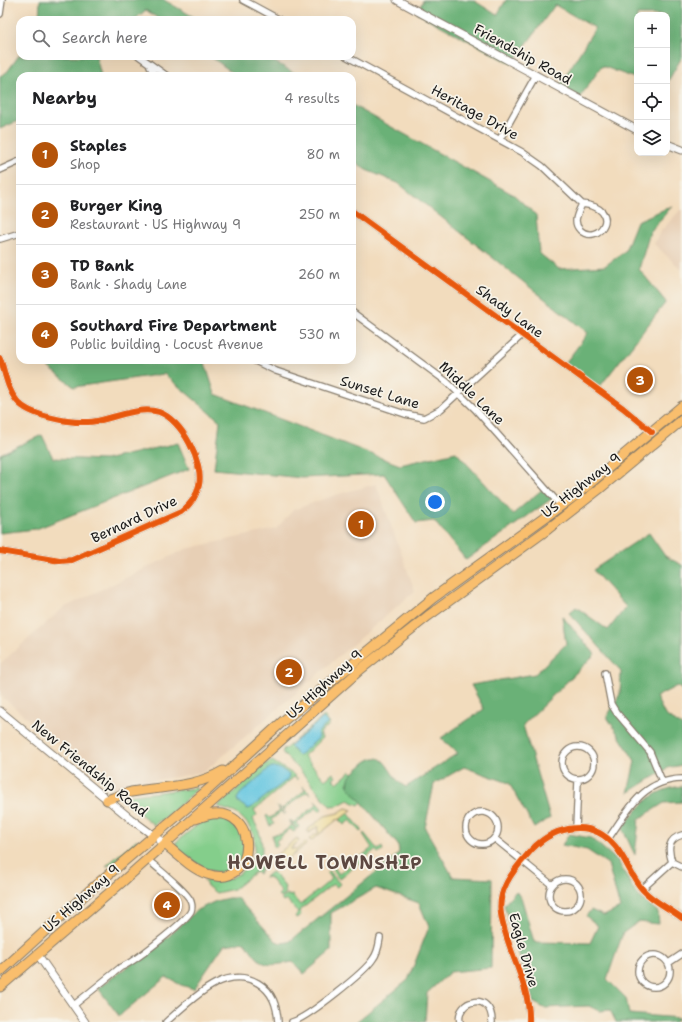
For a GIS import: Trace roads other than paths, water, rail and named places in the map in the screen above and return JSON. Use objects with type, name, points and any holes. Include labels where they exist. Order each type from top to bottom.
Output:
[{"type":"highway","name":"US Highway 9","points":[[0,972],[282,722],[433,598],[561,506],[682,406]]},
{"type":"highway","name":"US Highway 9","points":[[0,987],[165,844],[361,669],[428,616],[544,532],[598,490],[682,420]]},
{"type":"highway","points":[[108,800],[130,792],[191,785],[205,780],[236,763]]},
{"type":"highway","points":[[165,844],[198,870],[209,875],[227,874],[241,865],[247,852],[247,840],[243,828],[236,821],[229,816],[216,814],[203,816],[189,822]]},
{"type":"street","points":[[0,14],[2,0]]},
{"type":"street","points":[[243,0],[273,16]]},
{"type":"street","name":"Friendship Road","points":[[397,0],[634,128]]},
{"type":"street","points":[[144,60],[161,72]]},
{"type":"street","name":"Heritage Drive","points":[[353,60],[500,139],[542,166],[582,204],[594,205],[601,210],[605,220],[603,228],[599,231],[591,234],[578,228],[576,215],[582,204]]},
{"type":"street","points":[[149,63],[152,72]]},
{"type":"street","points":[[500,139],[536,75]]},
{"type":"street","points":[[670,145],[682,150]]},
{"type":"street","points":[[0,170],[16,163]]},
{"type":"street","name":"Shady Lane","points":[[356,214],[623,408],[652,432]]},
{"type":"street","points":[[0,239],[16,234]]},
{"type":"street","name":"Middle Lane","points":[[356,315],[447,382],[537,477],[561,506]]},
{"type":"street","name":"Sunset Lane","points":[[261,364],[276,371],[421,418],[432,415],[522,335]]},
{"type":"street","name":"Bernard Drive","points":[[0,358],[2,376],[16,400],[29,411],[38,415],[86,423],[139,411],[155,411],[165,415],[173,420],[182,430],[198,466],[200,478],[196,496],[188,507],[181,512],[72,560],[60,561],[0,551]]},
{"type":"street","points":[[605,673],[611,704],[650,752],[662,781]]},
{"type":"street","name":"New Friendship Road","points":[[0,711],[131,819],[165,844]]},
{"type":"street","points":[[576,747],[586,749],[592,755],[594,761],[592,770],[589,774],[578,781],[568,776],[561,765],[565,753],[576,747]]},
{"type":"street","points":[[608,839],[640,795],[649,787],[662,781],[682,779]]},
{"type":"street","points":[[576,828],[578,781]]},
{"type":"street","points":[[481,811],[490,813],[496,820],[497,826],[494,838],[482,843],[469,839],[466,832],[470,818],[481,811]]},
{"type":"street","name":"Eagle Drive","points":[[529,1022],[527,1000],[502,922],[500,908],[503,891],[522,860],[543,838],[557,832],[576,828],[599,834],[608,839],[623,856],[632,875],[642,889],[654,901],[682,918]]},
{"type":"street","points":[[672,862],[669,848],[675,838],[682,835]]},
{"type":"street","points":[[494,838],[552,884]]},
{"type":"street","points":[[74,1004],[121,967],[130,963],[152,946],[181,922],[192,910],[192,904],[187,895],[147,859]]},
{"type":"street","points":[[672,862],[682,867]]},
{"type":"street","points":[[642,889],[672,862]]},
{"type":"street","points":[[563,879],[576,883],[582,892],[579,904],[564,912],[554,908],[549,898],[552,884],[563,879]]},
{"type":"street","points":[[292,1022],[311,1012],[370,964],[377,953],[380,938]]},
{"type":"street","points":[[655,954],[660,955],[670,962],[670,974],[666,983],[662,986],[651,987],[645,985],[641,980],[638,968],[645,957],[655,954]]},
{"type":"street","points":[[670,962],[682,954]]},
{"type":"street","points":[[38,955],[74,1004],[84,1022]]},
{"type":"street","points":[[166,1022],[216,982],[238,977],[252,980],[267,991],[277,1008],[278,1022]]},
{"type":"street","points":[[460,1022],[462,1010],[466,1005],[474,1001],[480,1002],[488,1007],[492,1015],[492,1022]]},
{"type":"water","points":[[323,718],[328,723],[317,733],[319,738],[298,756],[290,746]]},
{"type":"water","points":[[271,767],[278,768],[285,772],[289,775],[288,779],[251,808],[248,809],[238,802],[237,799],[240,794]]},
{"type":"place","name":"TD Bank","points":[[640,380]]},
{"type":"place","name":"Staples","points":[[361,524]]},
{"type":"place","name":"Burger King","points":[[289,672]]},
{"type":"place","name":"Southard Fire Department","points":[[167,905]]},
{"type":"district","name":"HOWELL TOWNSHIP","points":[[325,863]]}]
